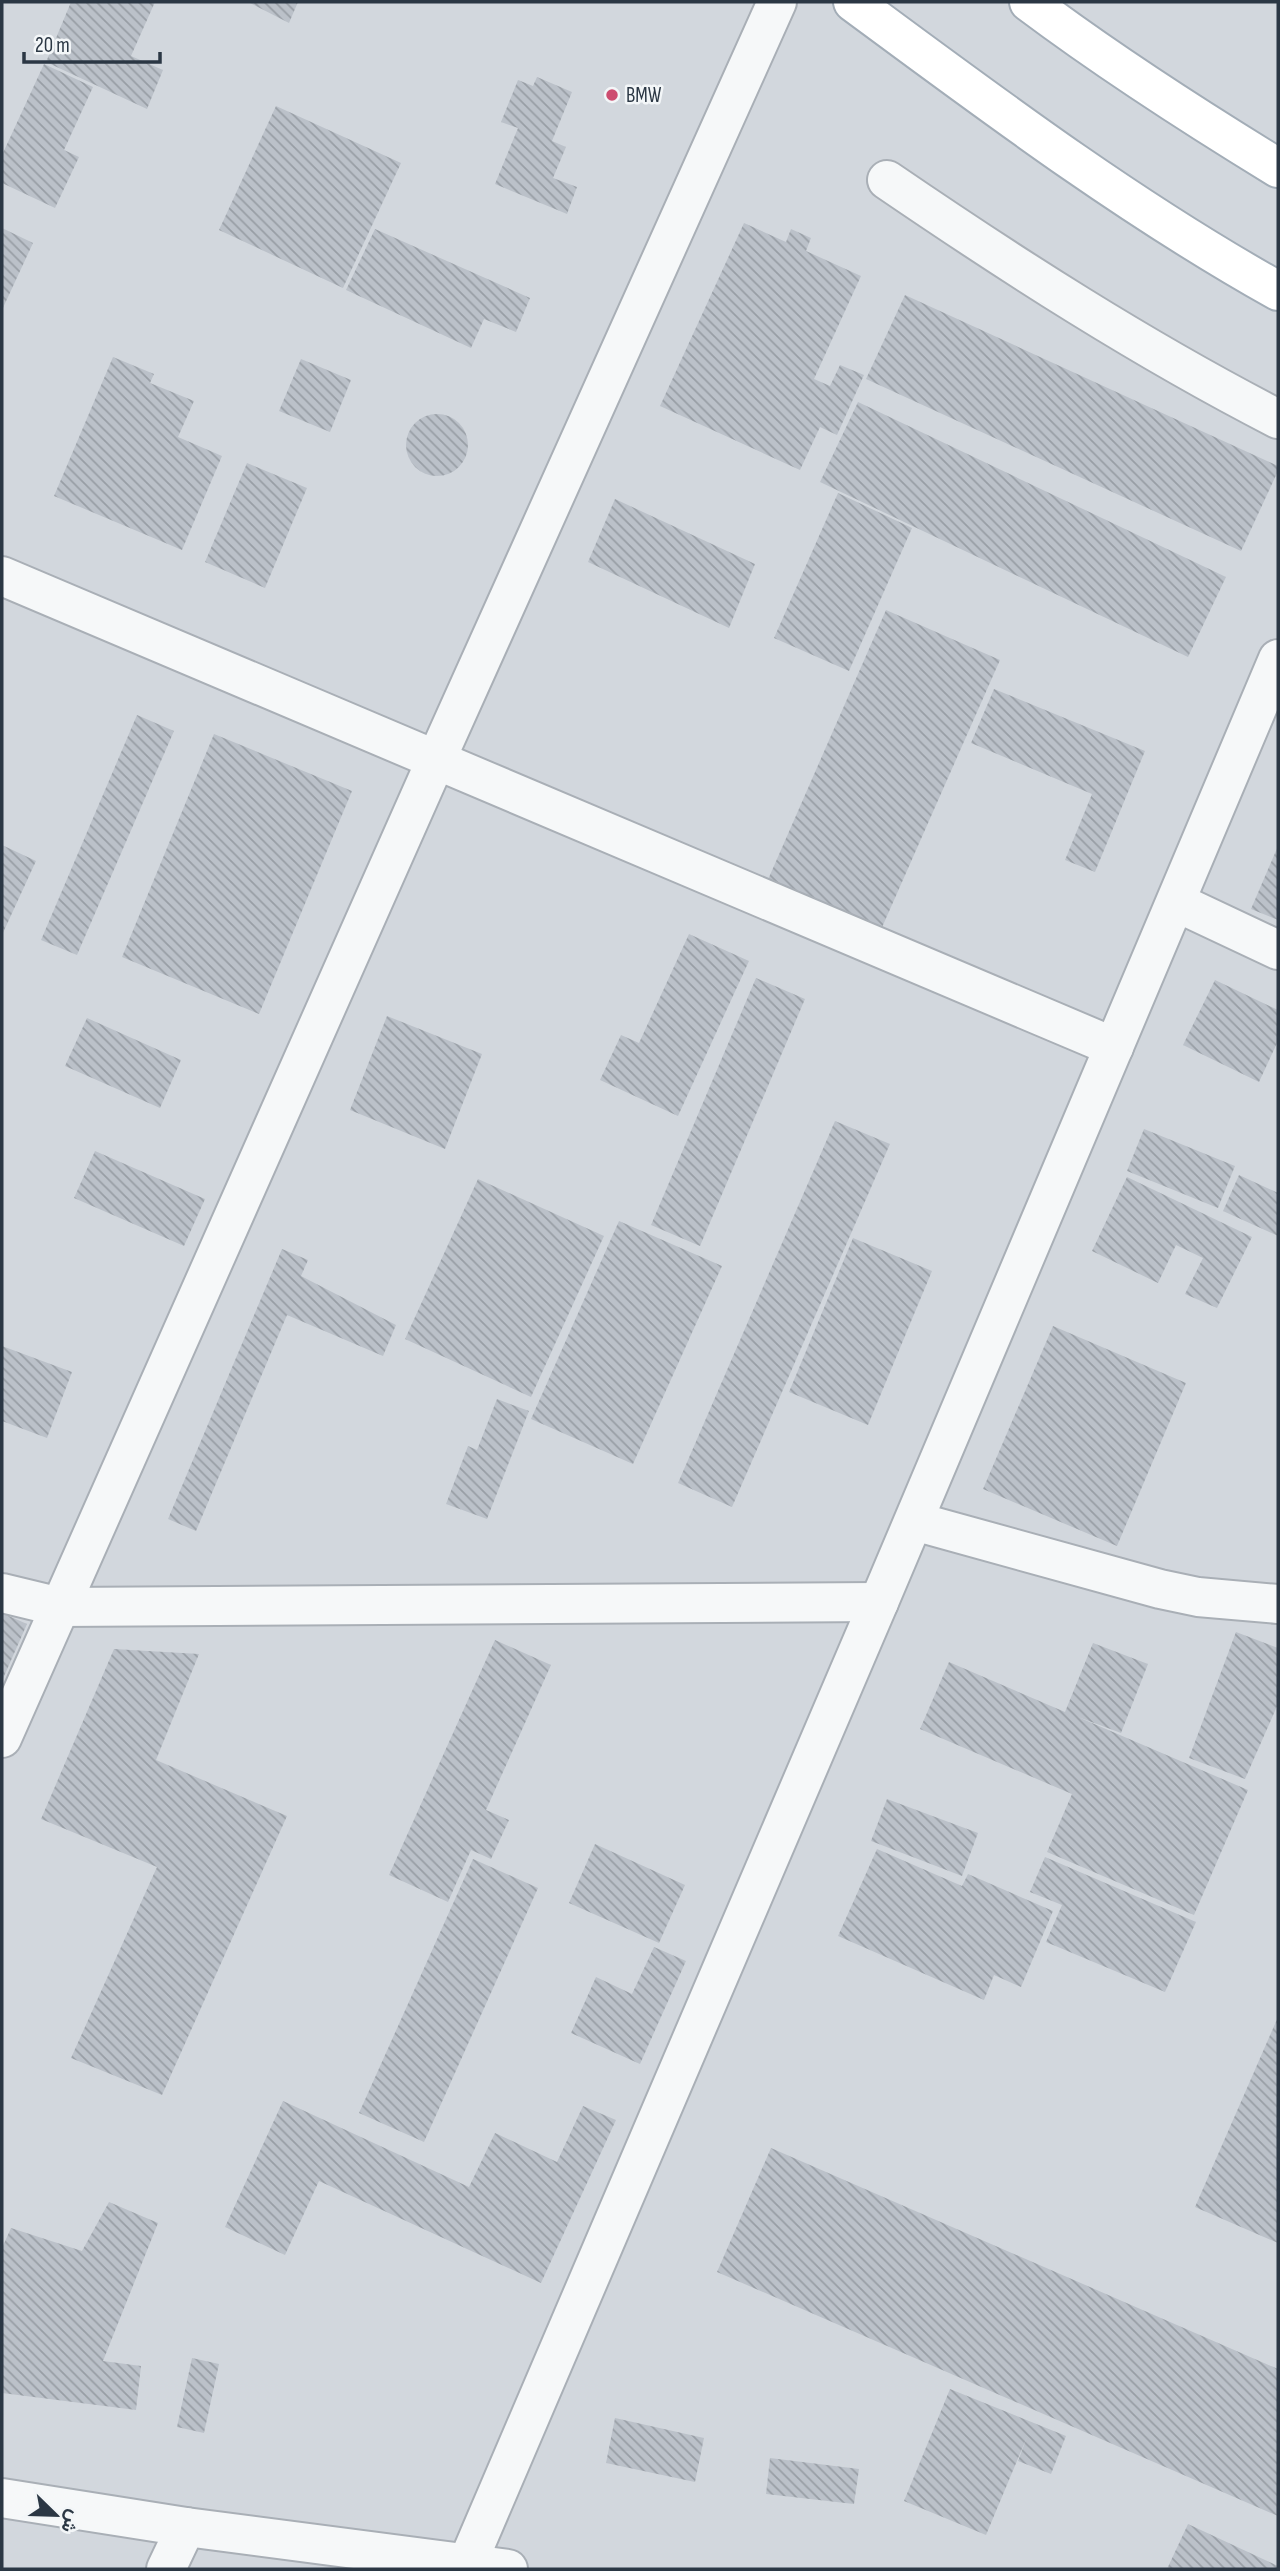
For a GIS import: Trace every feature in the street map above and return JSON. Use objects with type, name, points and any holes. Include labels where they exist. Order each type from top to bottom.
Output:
[{"type":"main road","points":[[853,2],[1098,181],[1226,262],[1278,291]]},
{"type":"main road","points":[[1029,2],[1195,117],[1278,168]]},
{"type":"street","points":[[2,1738],[436,760],[777,2]]},
{"type":"street","points":[[887,180],[1071,301],[1149,348],[1278,419]]},
{"type":"street","points":[[2,576],[1114,1047]]},
{"type":"street","points":[[467,2564],[914,1521],[1278,659]]},
{"type":"street","points":[[1176,902],[1278,950]]},
{"type":"street","points":[[914,1521],[1160,1589],[1198,1597],[1278,1604]]},
{"type":"street","points":[[2,1593],[60,1606],[879,1602]]},
{"type":"street","points":[[2,2498],[186,2527],[508,2569]]},
{"type":"street","points":[[166,2569],[186,2527]]},
{"type":"shaded area","points":[[2,2],[1278,2],[1278,2569],[2,2569]]},
{"type":"building","points":[[71,2],[155,2],[131,56],[163,70],[147,109],[46,62]]},
{"type":"building","points":[[248,2],[298,2],[289,23]]},
{"type":"building","points":[[44,64],[93,87],[64,150],[79,157],[55,208],[2,183],[2,155]]},
{"type":"building","points":[[537,77],[572,92],[552,141],[566,147],[553,178],[577,187],[567,214],[495,184],[518,128],[501,122],[518,80],[533,86]]},
{"type":"building","points":[[276,106],[401,163],[343,288],[219,230]]},
{"type":"building","points":[[744,223],[786,242],[791,229],[811,238],[806,251],[861,276],[814,379],[830,386],[840,365],[864,375],[837,435],[820,427],[800,470],[660,406]]},
{"type":"building","points":[[2,228],[33,243],[2,310]]},
{"type":"building","points":[[375,229],[530,298],[516,332],[484,319],[471,348],[346,290]]},
{"type":"building","points":[[905,295],[1278,466],[1241,551],[866,379]]},
{"type":"building","points":[[113,357],[154,374],[150,383],[194,401],[178,437],[222,456],[182,550],[54,496]]},
{"type":"building","points":[[301,359],[351,380],[330,432],[279,411]]},
{"type":"building","points":[[858,402],[1226,577],[1188,657],[820,482]]},
{"type":"building","points":[[437,414],[449,416],[459,423],[466,433],[466,457],[459,467],[449,474],[437,476],[425,474],[415,467],[408,457],[406,445],[408,433],[415,423],[425,416]]},
{"type":"building","points":[[247,463],[307,488],[265,588],[205,562]]},
{"type":"building","points":[[838,493],[912,528],[849,671],[774,638]]},
{"type":"building","points":[[615,499],[755,564],[729,628],[588,562]]},
{"type":"building","points":[[886,610],[1000,660],[876,941],[763,891]]},
{"type":"building","points":[[994,689],[1145,751],[1095,872],[1065,860],[1092,794],[971,743]]},
{"type":"building","points":[[137,715],[174,731],[77,955],[41,940]]},
{"type":"building","points":[[214,734],[352,791],[259,1014],[122,957]]},
{"type":"building","points":[[2,845],[36,861],[2,935]]},
{"type":"building","points":[[1278,846],[1278,920],[1251,909]]},
{"type":"building","points":[[689,934],[749,961],[678,1116],[600,1080],[621,1035],[639,1043]]},
{"type":"building","points":[[756,978],[805,999],[700,1246],[651,1225]]},
{"type":"building","points":[[1215,980],[1278,1010],[1278,1041],[1259,1082],[1183,1045]]},
{"type":"building","points":[[387,1016],[482,1054],[445,1149],[350,1110]]},
{"type":"building","points":[[87,1018],[181,1060],[160,1108],[65,1066]]},
{"type":"building","points":[[835,1121],[890,1144],[732,1507],[678,1483]]},
{"type":"building","points":[[1144,1129],[1235,1166],[1218,1208],[1127,1171]]},
{"type":"building","points":[[95,1151],[205,1199],[184,1246],[74,1198]]},
{"type":"building","points":[[1239,1175],[1278,1193],[1278,1236],[1223,1211]]},
{"type":"building","points":[[1127,1177],[1252,1237],[1217,1308],[1185,1294],[1203,1258],[1176,1245],[1158,1283],[1092,1251]]},
{"type":"building","points":[[478,1179],[604,1236],[531,1397],[405,1339]]},
{"type":"building","points":[[619,1221],[722,1266],[633,1464],[531,1419]]},
{"type":"building","points":[[853,1238],[932,1271],[868,1425],[789,1392]]},
{"type":"building","points":[[282,1249],[308,1260],[301,1276],[396,1325],[383,1356],[287,1315],[196,1531],[168,1519]]},
{"type":"building","points":[[1053,1326],[1186,1383],[1117,1546],[983,1489]]},
{"type":"building","points":[[2,1346],[72,1372],[47,1438],[2,1421]]},
{"type":"building","points":[[497,1399],[529,1411],[487,1519],[446,1504],[468,1446],[477,1450]]},
{"type":"building","points":[[2,1613],[27,1624],[2,1681]]},
{"type":"building","points":[[1236,1632],[1278,1648],[1278,1704],[1245,1779],[1189,1758]]},
{"type":"building","points":[[495,1640],[551,1665],[486,1810],[509,1820],[491,1859],[471,1850],[448,1902],[389,1875]]},
{"type":"building","points":[[1093,1643],[1148,1664],[1121,1733],[1078,1717],[1248,1790],[1194,1915],[1047,1852],[1072,1794],[920,1729],[949,1662],[1065,1712]]},
{"type":"building","points":[[114,1649],[199,1654],[156,1760],[287,1816],[162,2095],[71,2058],[157,1867],[41,1819]]},
{"type":"building","points":[[887,1799],[978,1833],[962,1876],[871,1841]]},
{"type":"building","points":[[595,1844],[685,1885],[659,1943],[569,1903]]},
{"type":"building","points":[[877,1849],[962,1886],[968,1874],[1053,1911],[1021,1987],[994,1975],[984,2000],[838,1936]]},
{"type":"building","points":[[1045,1857],[1196,1922],[1165,1992],[1046,1942],[1062,1905],[1030,1892]]},
{"type":"building","points":[[473,1859],[538,1888],[424,2142],[359,2113]]},
{"type":"building","points":[[654,1947],[686,1961],[640,2064],[571,2033],[596,1977],[632,1994]]},
{"type":"building","points":[[1278,2017],[1278,2243],[1195,2207]]},
{"type":"building","points":[[283,2101],[469,2187],[495,2133],[557,2162],[583,2106],[616,2120],[541,2283],[319,2181],[285,2255],[225,2227]]},
{"type":"building","points":[[771,2148],[1278,2369],[1278,2516],[717,2272]]},
{"type":"building","points":[[109,2202],[158,2223],[103,2361],[141,2366],[136,2410],[2,2393],[2,2248],[11,2228],[82,2251]]},
{"type":"building","points":[[192,2358],[219,2364],[204,2433],[177,2427]]},
{"type":"building","points":[[950,2389],[1066,2436],[1051,2474],[1018,2461],[1027,2437],[986,2535],[904,2501]]},
{"type":"building","points":[[615,2418],[704,2438],[695,2482],[606,2463]]},
{"type":"building","points":[[770,2458],[859,2469],[854,2504],[766,2494]]},
{"type":"building","points":[[1188,2524],[1278,2566],[1278,2569],[1167,2569]]},
{"type":"place","name":"BMW","points":[[612,95]]}]
